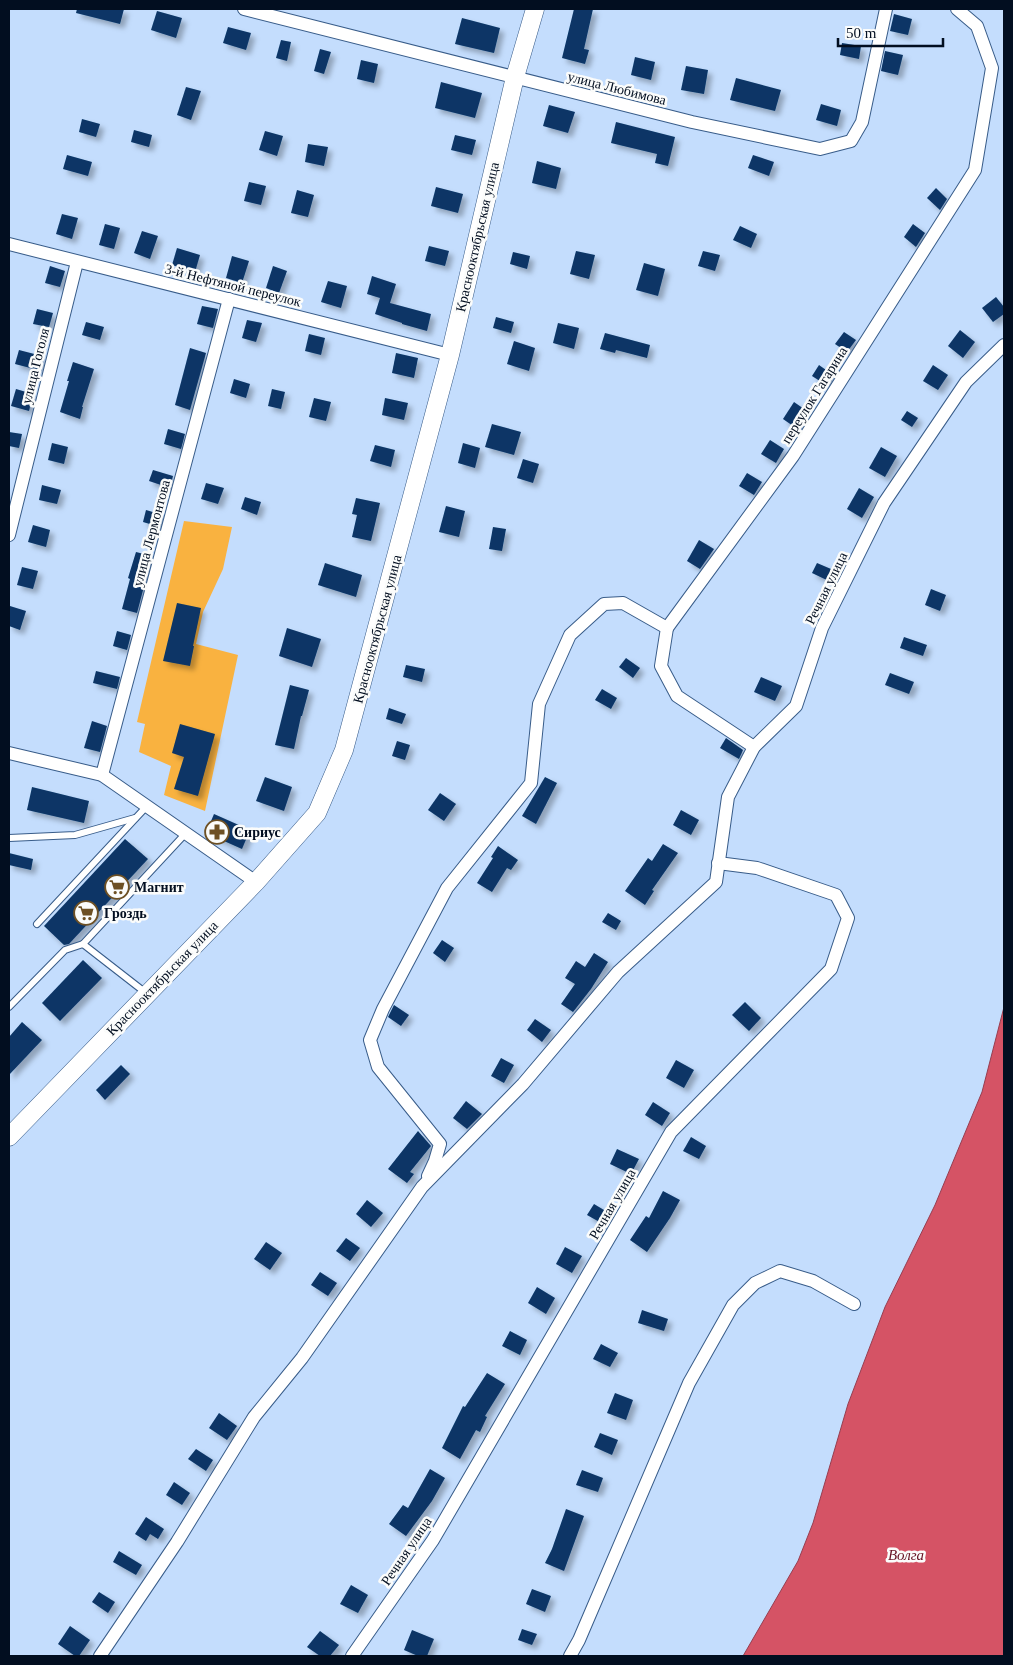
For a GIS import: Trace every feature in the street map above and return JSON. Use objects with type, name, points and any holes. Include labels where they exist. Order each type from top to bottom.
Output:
[{"type":"street","name":"улица Любимова","points":[[244,9],[692,122],[820,149],[851,141],[862,122],[886,9]]},
{"type":"street","name":"Краснооктябрьская улица","points":[[9,1137],[256,882],[317,813],[344,750],[450,355],[515,77],[536,9]]},
{"type":"street","name":"переулок Гагарина","points":[[667,628],[794,456],[975,170],[992,68],[976,26],[957,9]]},
{"type":"street","name":"3-й Нефтяной переулок","points":[[9,244],[450,355]]},
{"type":"street","name":"улица Гоголя","points":[[9,535],[77,262]]},
{"type":"street","name":"улица Лермонтова","points":[[102,775],[229,299]]},
{"type":"street","name":"Речная улица","points":[[100,1656],[177,1542],[254,1417],[302,1358],[422,1187],[523,1084],[618,972],[716,882],[728,797],[754,747],[796,706],[822,628],[884,503],[966,382],[1004,345]]},
{"type":"street","points":[[422,1187],[435,1161],[440,1144],[378,1067],[370,1040],[383,1009],[447,888],[531,783],[539,704],[570,635],[604,604],[623,603],[667,628],[661,666],[677,696],[754,747]]},
{"type":"street","points":[[9,753],[102,775],[256,882]]},
{"type":"street","name":"Речная улица","points":[[352,1656],[433,1540],[671,1132],[831,969],[848,918],[836,896],[757,868],[718,863]]},
{"type":"street","points":[[570,1656],[583,1631],[689,1383],[733,1305],[755,1283],[780,1272],[813,1281],[854,1304]]},
{"type":"lane","points":[[37,924],[147,806]]},
{"type":"lane","points":[[9,838],[76,835],[137,818]]},
{"type":"lane","points":[[9,1007],[65,950],[83,944],[186,833]]},
{"type":"lane","points":[[83,944],[146,994]]},
{"type":"shaded area","points":[[184,521],[232,527],[223,569],[203,612],[196,644],[238,655],[205,811],[164,795],[171,766],[139,752],[145,724],[137,722]]},
{"type":"water","name":"Волга","points":[[1004,1007],[1004,1656],[743,1656],[798,1561],[813,1523],[848,1404],[885,1307],[935,1205],[982,1092]]},
{"type":"building","points":[[77,9],[124,9],[120,24],[76,13]]},
{"type":"building","points":[[574,9],[593,9],[584,49],[589,50],[585,64],[562,58]]},
{"type":"building","points":[[157,11],[182,18],[176,38],[151,30]]},
{"type":"building","points":[[894,14],[912,19],[908,35],[890,31]]},
{"type":"building","points":[[462,18],[500,28],[494,53],[455,44]]},
{"type":"building","points":[[228,27],[251,33],[246,50],[223,43]]},
{"type":"building","points":[[281,40],[291,42],[287,61],[276,58]]},
{"type":"building","points":[[842,43],[861,46],[859,59],[840,55]]},
{"type":"building","points":[[320,49],[331,52],[324,74],[314,71]]},
{"type":"building","points":[[885,51],[903,55],[898,75],[881,71]]},
{"type":"building","points":[[635,57],[655,62],[651,80],[631,75]]},
{"type":"building","points":[[361,60],[378,64],[374,83],[357,79]]},
{"type":"building","points":[[686,66],[708,70],[704,94],[681,90]]},
{"type":"building","points":[[736,78],[781,90],[775,111],[730,100]]},
{"type":"building","points":[[441,82],[482,93],[475,118],[435,108]]},
{"type":"building","points":[[186,87],[201,91],[191,120],[177,115]]},
{"type":"building","points":[[821,104],[841,110],[837,126],[816,120]]},
{"type":"building","points":[[549,105],[575,112],[568,133],[543,126]]},
{"type":"building","points":[[82,119],[100,124],[96,137],[79,132]]},
{"type":"building","points":[[616,122],[675,137],[668,166],[655,163],[657,154],[611,143]]},
{"type":"building","points":[[134,130],[152,135],[149,147],[131,142]]},
{"type":"building","points":[[265,131],[283,136],[277,156],[259,150]]},
{"type":"building","points":[[455,135],[476,140],[472,155],[451,150]]},
{"type":"building","points":[[308,144],[328,147],[324,166],[305,162]]},
{"type":"building","points":[[67,155],[92,162],[88,176],[63,169]]},
{"type":"building","points":[[753,155],[774,162],[769,176],[748,168]]},
{"type":"building","points":[[537,161],[561,168],[556,189],[532,183]]},
{"type":"building","points":[[249,182],[266,186],[261,205],[244,201]]},
{"type":"building","points":[[436,187],[463,194],[458,213],[431,206]]},
{"type":"building","points":[[936,188],[947,199],[940,210],[927,198]]},
{"type":"building","points":[[297,190],[314,195],[308,217],[291,213]]},
{"type":"building","points":[[62,214],[78,218],[72,239],[56,234]]},
{"type":"building","points":[[105,224],[120,228],[114,249],[99,245]]},
{"type":"building","points":[[913,224],[925,233],[916,247],[904,237]]},
{"type":"building","points":[[740,226],[757,234],[751,248],[733,240]]},
{"type":"building","points":[[142,231],[158,236],[150,259],[134,253]]},
{"type":"building","points":[[429,246],[449,251],[445,266],[425,261]]},
{"type":"building","points":[[177,248],[200,255],[195,272],[172,265]]},
{"type":"building","points":[[576,251],[595,255],[589,279],[570,274]]},
{"type":"building","points":[[703,251],[720,255],[715,271],[698,266]]},
{"type":"building","points":[[513,252],[530,256],[527,269],[510,264]]},
{"type":"building","points":[[232,256],[249,261],[242,283],[226,278]]},
{"type":"building","points":[[644,263],[665,269],[658,296],[636,290]]},
{"type":"building","points":[[50,266],[65,271],[60,287],[45,283]]},
{"type":"building","points":[[273,266],[287,271],[279,293],[266,288]]},
{"type":"building","points":[[372,276],[396,284],[390,303],[431,314],[427,331],[375,314],[380,298],[367,294]]},
{"type":"building","points":[[328,281],[347,286],[341,308],[321,302]]},
{"type":"building","points":[[996,297],[1004,307],[1004,314],[993,322],[982,308]]},
{"type":"building","points":[[202,306],[218,309],[213,328],[197,324]]},
{"type":"building","points":[[37,309],[53,313],[49,327],[33,324]]},
{"type":"building","points":[[496,317],[514,322],[511,333],[493,328]]},
{"type":"building","points":[[247,320],[262,323],[256,342],[242,338]]},
{"type":"building","points":[[86,322],[104,327],[100,340],[82,335]]},
{"type":"building","points":[[558,323],[579,328],[574,349],[553,343]]},
{"type":"building","points":[[960,330],[975,342],[963,358],[948,346]]},
{"type":"building","points":[[844,332],[856,340],[847,352],[835,344]]},
{"type":"building","points":[[605,333],[650,345],[647,358],[616,350],[615,353],[600,349]]},
{"type":"building","points":[[309,334],[325,338],[321,355],[305,351]]},
{"type":"building","points":[[514,341],[535,348],[529,371],[507,364]]},
{"type":"building","points":[[190,348],[206,353],[190,410],[175,405]]},
{"type":"building","points":[[19,350],[42,356],[38,370],[15,364]]},
{"type":"building","points":[[396,353],[418,358],[414,378],[392,373]]},
{"type":"building","points":[[73,362],[94,369],[80,419],[60,412]]},
{"type":"building","points":[[819,365],[833,375],[826,385],[812,376]]},
{"type":"building","points":[[933,365],[948,375],[938,390],[923,381]]},
{"type":"building","points":[[234,379],[250,384],[246,398],[230,393]]},
{"type":"building","points":[[16,389],[33,394],[29,411],[11,406]]},
{"type":"building","points":[[272,389],[285,392],[281,409],[268,406]]},
{"type":"building","points":[[314,398],[331,402],[326,421],[309,417]]},
{"type":"building","points":[[385,398],[408,403],[404,420],[382,415]]},
{"type":"building","points":[[794,402],[807,411],[796,428],[783,419]]},
{"type":"building","points":[[907,411],[918,418],[912,427],[901,420]]},
{"type":"building","points":[[492,424],[521,432],[514,455],[485,447]]},
{"type":"building","points":[[168,429],[185,434],[181,449],[164,444]]},
{"type":"building","points":[[9,432],[22,434],[19,448],[9,446]]},
{"type":"building","points":[[770,440],[784,449],[776,463],[761,454]]},
{"type":"building","points":[[52,443],[68,447],[64,464],[48,460]]},
{"type":"building","points":[[463,443],[480,448],[475,468],[458,463]]},
{"type":"building","points":[[375,445],[395,450],[391,467],[370,461]]},
{"type":"building","points":[[881,447],[897,456],[885,477],[869,468]]},
{"type":"building","points":[[523,459],[539,464],[533,483],[517,478]]},
{"type":"building","points":[[153,470],[173,476],[170,488],[149,481]]},
{"type":"building","points":[[747,473],[762,482],[754,495],[739,486]]},
{"type":"building","points":[[206,483],[224,488],[218,504],[201,499]]},
{"type":"building","points":[[42,485],[61,490],[57,504],[39,500]]},
{"type":"building","points":[[859,488],[874,497],[862,518],[847,509]]},
{"type":"building","points":[[245,497],[261,502],[257,515],[241,509]]},
{"type":"building","points":[[356,498],[380,503],[371,541],[352,537],[357,515],[352,514]]},
{"type":"building","points":[[446,506],[465,511],[459,537],[439,532]]},
{"type":"building","points":[[146,510],[163,515],[160,527],[143,522]]},
{"type":"building","points":[[33,525],[50,530],[46,547],[28,542]]},
{"type":"building","points":[[493,527],[506,529],[502,551],[489,549]]},
{"type":"building","points":[[699,540],[714,549],[700,569],[687,561]]},
{"type":"building","points":[[136,552],[152,556],[137,613],[122,609],[130,579],[128,578]]},
{"type":"building","points":[[325,563],[362,575],[356,597],[318,585]]},
{"type":"building","points":[[817,563],[838,572],[833,583],[812,573]]},
{"type":"building","points":[[22,567],[38,571],[33,589],[17,585]]},
{"type":"building","points":[[931,589],[946,595],[940,611],[925,605]]},
{"type":"building","points":[[177,603],[201,608],[190,666],[163,661]]},
{"type":"building","points":[[10,606],[26,611],[20,630],[9,626]]},
{"type":"building","points":[[287,628],[321,639],[312,667],[279,656]]},
{"type":"building","points":[[117,631],[131,635],[127,650],[113,646]]},
{"type":"building","points":[[904,637],[927,645],[923,656],[900,648]]},
{"type":"building","points":[[626,658],[640,668],[633,678],[619,667]]},
{"type":"building","points":[[406,665],[425,669],[422,682],[403,677]]},
{"type":"building","points":[[96,671],[120,677],[117,689],[93,683]]},
{"type":"building","points":[[890,673],[914,682],[909,694],[885,685]]},
{"type":"building","points":[[761,677],[782,686],[775,701],[754,692]]},
{"type":"building","points":[[290,685],[309,690],[294,749],[275,745]]},
{"type":"building","points":[[602,689],[617,698],[611,709],[595,700]]},
{"type":"building","points":[[389,708],[406,714],[402,724],[386,719]]},
{"type":"building","points":[[92,721],[107,726],[100,752],[84,748]]},
{"type":"building","points":[[180,724],[215,734],[198,796],[174,789],[184,757],[172,753]]},
{"type":"building","points":[[726,738],[743,750],[739,759],[720,748]]},
{"type":"building","points":[[397,741],[410,745],[405,760],[392,756]]},
{"type":"building","points":[[265,777],[292,787],[284,811],[256,801]]},
{"type":"building","points":[[545,777],[557,783],[536,824],[522,816]]},
{"type":"building","points":[[32,787],[89,801],[84,823],[27,810]]},
{"type":"building","points":[[440,793],[456,804],[444,821],[428,810]]},
{"type":"building","points":[[681,810],[699,820],[691,835],[673,825]]},
{"type":"building","points":[[214,814],[250,830],[242,849],[206,833]]},
{"type":"building","points":[[125,839],[148,859],[69,944],[64,945],[44,926]]},
{"type":"building","points":[[663,844],[678,853],[652,890],[654,891],[645,905],[625,891],[648,858],[652,861]]},
{"type":"building","points":[[498,846],[518,860],[511,870],[507,868],[492,892],[477,883],[493,858],[491,857]]},
{"type":"building","points":[[9,853],[33,859],[31,870],[9,865]]},
{"type":"building","points":[[608,913],[621,921],[616,930],[602,922]]},
{"type":"building","points":[[442,940],[454,948],[445,962],[433,953]]},
{"type":"building","points":[[594,953],[608,962],[591,989],[573,1012],[561,1004],[575,984],[565,978],[576,961],[585,967]]},
{"type":"building","points":[[83,960],[102,978],[60,1021],[42,1003]]},
{"type":"building","points":[[745,1002],[761,1018],[749,1031],[732,1015]]},
{"type":"building","points":[[394,1005],[409,1015],[401,1026],[388,1017]]},
{"type":"building","points":[[535,1019],[551,1030],[542,1042],[527,1030]]},
{"type":"building","points":[[22,1022],[42,1040],[9,1075],[9,1037]]},
{"type":"building","points":[[501,1058],[514,1065],[504,1083],[491,1076]]},
{"type":"building","points":[[676,1060],[694,1070],[684,1088],[666,1078]]},
{"type":"building","points":[[121,1065],[130,1074],[105,1100],[96,1090]]},
{"type":"building","points":[[466,1101],[482,1114],[467,1129],[453,1118]]},
{"type":"building","points":[[653,1102],[670,1113],[662,1126],[645,1115]]},
{"type":"building","points":[[418,1131],[431,1146],[410,1172],[414,1174],[407,1183],[388,1169]]},
{"type":"building","points":[[691,1137],[706,1146],[699,1159],[683,1151]]},
{"type":"building","points":[[617,1149],[639,1159],[631,1174],[610,1164]]},
{"type":"building","points":[[663,1191],[680,1200],[647,1252],[630,1240],[646,1216],[649,1218]]},
{"type":"building","points":[[367,1200],[383,1213],[371,1227],[356,1214]]},
{"type":"building","points":[[594,1204],[609,1213],[603,1224],[587,1215]]},
{"type":"building","points":[[346,1238],[360,1248],[350,1261],[336,1251]]},
{"type":"building","points":[[266,1242],[282,1253],[270,1270],[254,1259]]},
{"type":"building","points":[[565,1247],[582,1256],[572,1273],[556,1264]]},
{"type":"building","points":[[320,1272],[337,1283],[328,1296],[311,1285]]},
{"type":"building","points":[[537,1287],[555,1298],[546,1314],[528,1303]]},
{"type":"building","points":[[642,1310],[668,1319],[664,1331],[638,1323]]},
{"type":"building","points":[[510,1331],[527,1340],[520,1355],[502,1346]]},
{"type":"building","points":[[601,1344],[618,1353],[610,1367],[593,1359]]},
{"type":"building","points":[[487,1373],[505,1384],[485,1416],[487,1417],[480,1432],[476,1430],[460,1459],[442,1448],[463,1406],[465,1407]]},
{"type":"building","points":[[615,1393],[633,1400],[626,1420],[607,1413]]},
{"type":"building","points":[[219,1413],[237,1426],[227,1440],[209,1428]]},
{"type":"building","points":[[600,1433],[618,1440],[612,1455],[594,1447]]},
{"type":"building","points":[[196,1449],[213,1460],[206,1471],[188,1459]]},
{"type":"building","points":[[430,1469],[445,1478],[432,1501],[406,1536],[389,1524],[403,1505],[408,1508]]},
{"type":"building","points":[[582,1470],[603,1478],[598,1492],[576,1485]]},
{"type":"building","points":[[174,1482],[190,1493],[182,1505],[166,1495]]},
{"type":"building","points":[[566,1509],[584,1516],[564,1571],[545,1563]]},
{"type":"building","points":[[146,1517],[164,1529],[158,1539],[150,1534],[146,1541],[135,1534]]},
{"type":"building","points":[[119,1551],[142,1565],[136,1575],[113,1562]]},
{"type":"building","points":[[351,1585],[368,1595],[358,1613],[340,1604]]},
{"type":"building","points":[[532,1589],[551,1596],[545,1612],[526,1604]]},
{"type":"building","points":[[99,1592],[115,1602],[108,1613],[92,1602]]},
{"type":"building","points":[[70,1626],[90,1640],[79,1656],[75,1656],[58,1644]]},
{"type":"building","points":[[522,1629],[537,1634],[532,1645],[518,1640]]},
{"type":"building","points":[[412,1630],[434,1639],[427,1656],[418,1656],[404,1650]]},
{"type":"building","points":[[320,1631],[339,1645],[330,1656],[320,1656],[307,1647]]},
{"type":"place","name":"Сириус","points":[[217,832]]},
{"type":"place","name":"Магнит","points":[[117,887]]},
{"type":"place","name":"Гроздь","points":[[86,913]]}]
